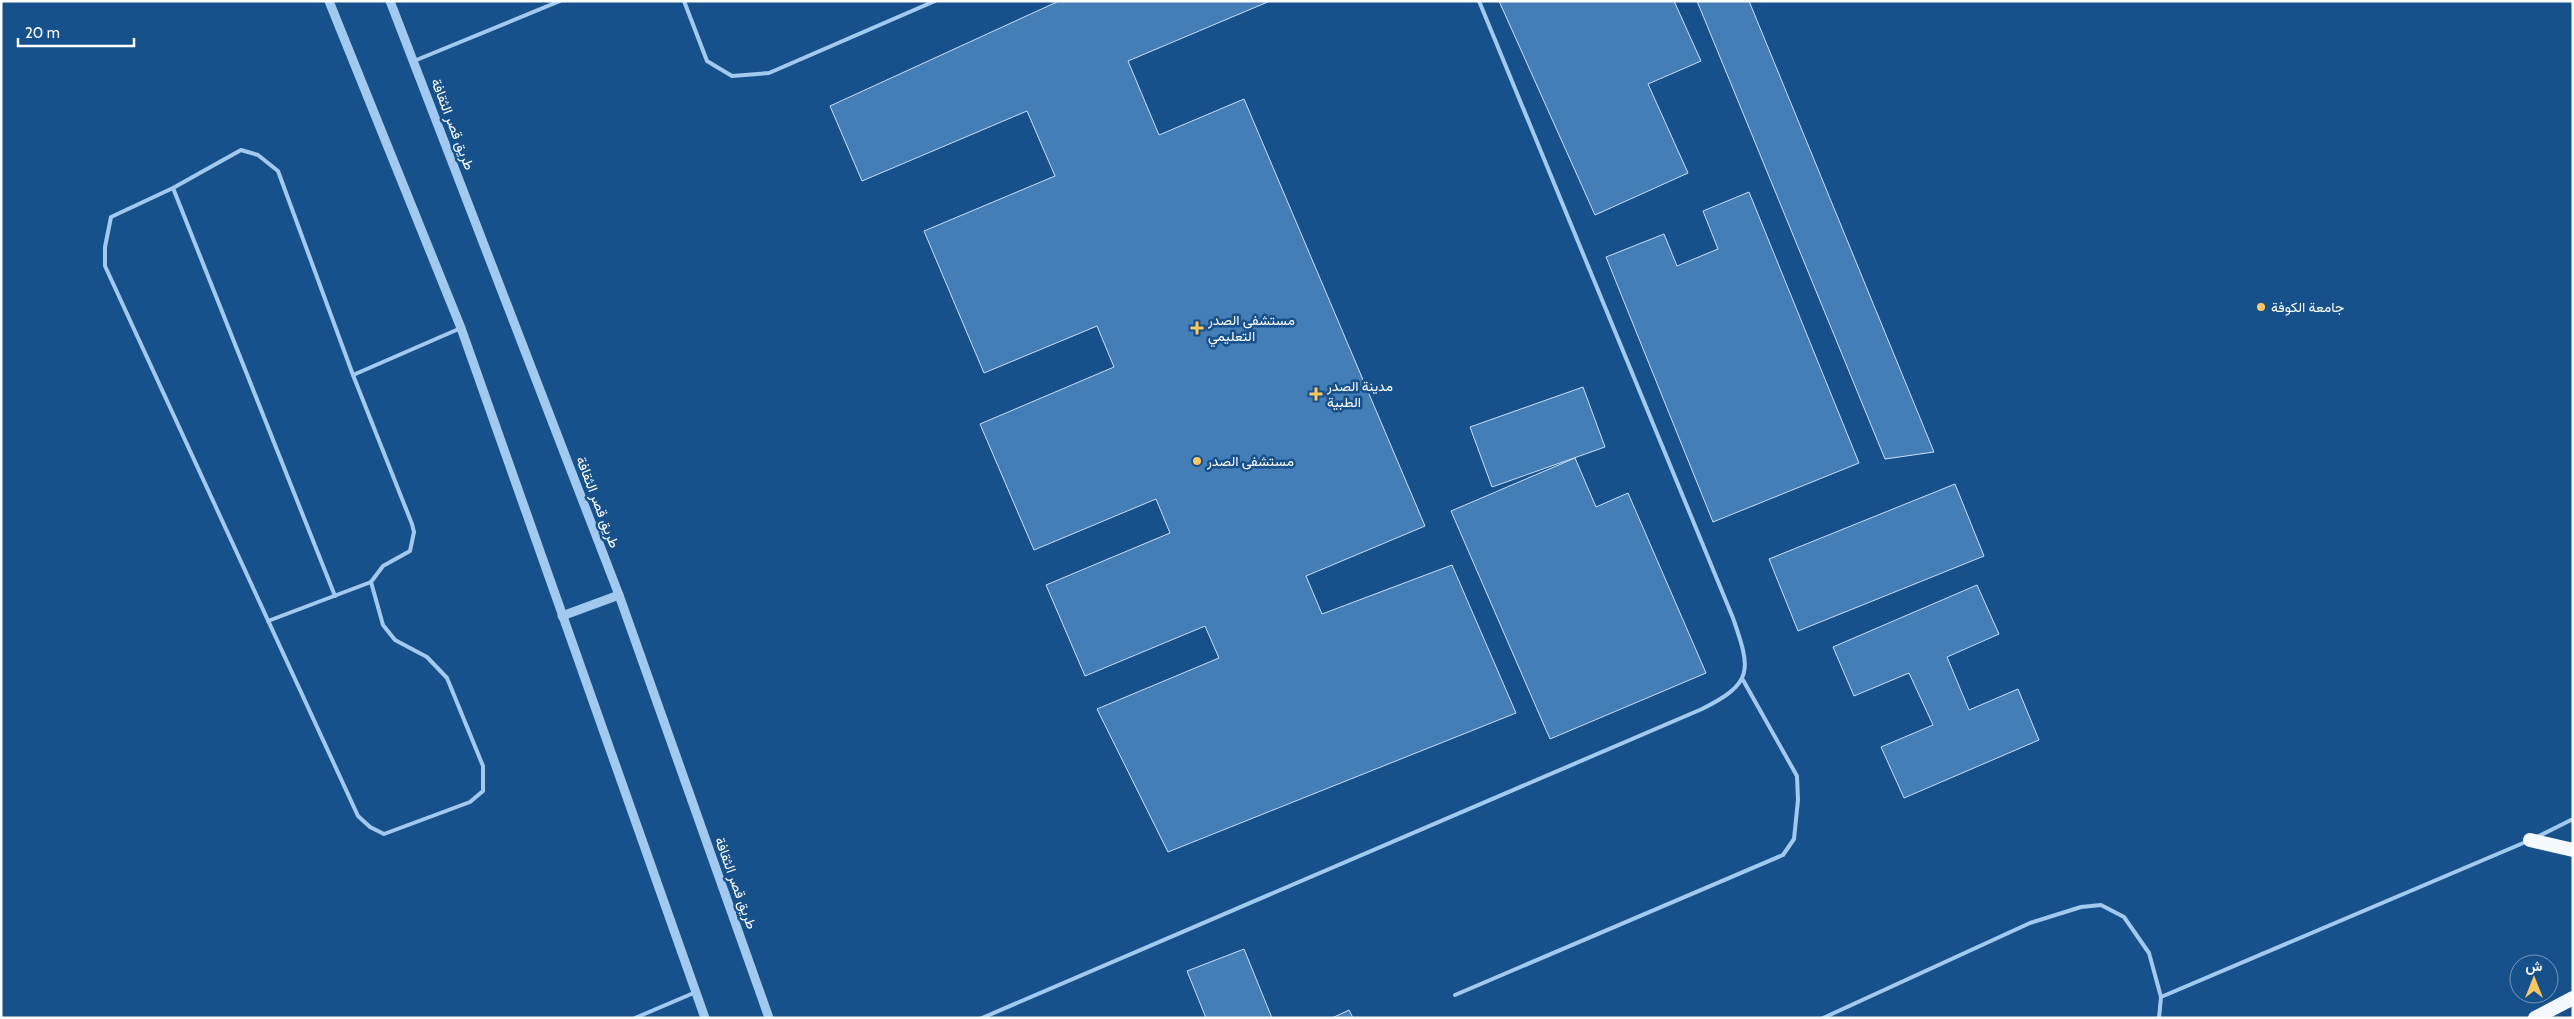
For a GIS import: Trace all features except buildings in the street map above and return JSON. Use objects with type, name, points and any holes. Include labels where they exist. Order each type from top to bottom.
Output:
[{"type":"highway","points":[[2530,840],[2573,850]]},
{"type":"highway","points":[[2535,1018],[2573,998]]},
{"type":"street","points":[[329,1],[461,328],[705,1018]]},
{"type":"street","name":"طريق قصر الثقافة","points":[[390,1],[619,595],[769,1018]]},
{"type":"street","points":[[562,616],[619,595]]},
{"type":"lane","points":[[414,60],[560,1]]},
{"type":"lane","points":[[684,1],[707,60],[732,76],[769,73],[935,1]]},
{"type":"lane","points":[[1455,995],[1783,855],[1794,839],[1798,800],[1797,776],[1743,680],[1745,652],[1733,618],[1479,1]]},
{"type":"lane","points":[[268,621],[371,582],[383,566],[410,551],[414,532],[278,172],[258,155],[241,150],[173,188],[111,217],[104,247],[104,266],[358,816],[370,827],[384,834],[470,802],[483,791],[483,766],[447,678],[426,657],[395,640],[383,625],[371,582]]},
{"type":"lane","points":[[173,188],[335,596]]},
{"type":"lane","points":[[354,375],[461,328]]},
{"type":"lane","points":[[982,1018],[1702,709],[1728,696],[1743,680]]},
{"type":"lane","points":[[2161,997],[2530,840],[2573,819]]},
{"type":"lane","points":[[1823,1018],[2030,923],[2081,907],[2101,905],[2124,917],[2148,953],[2161,997],[2158,1018]]},
{"type":"lane","points":[[634,1018],[696,992]]},
{"type":"place","name":"جامعة الكوفة","points":[[2261,307]]},
{"type":"place","name":"مستشفى الصدر التعليمي","points":[[1197,328]]},
{"type":"place","name":"مدينة الصدر الطبية","points":[[1316,394]]},
{"type":"place","name":"مستشفى الصدر","points":[[1197,461]]}]
